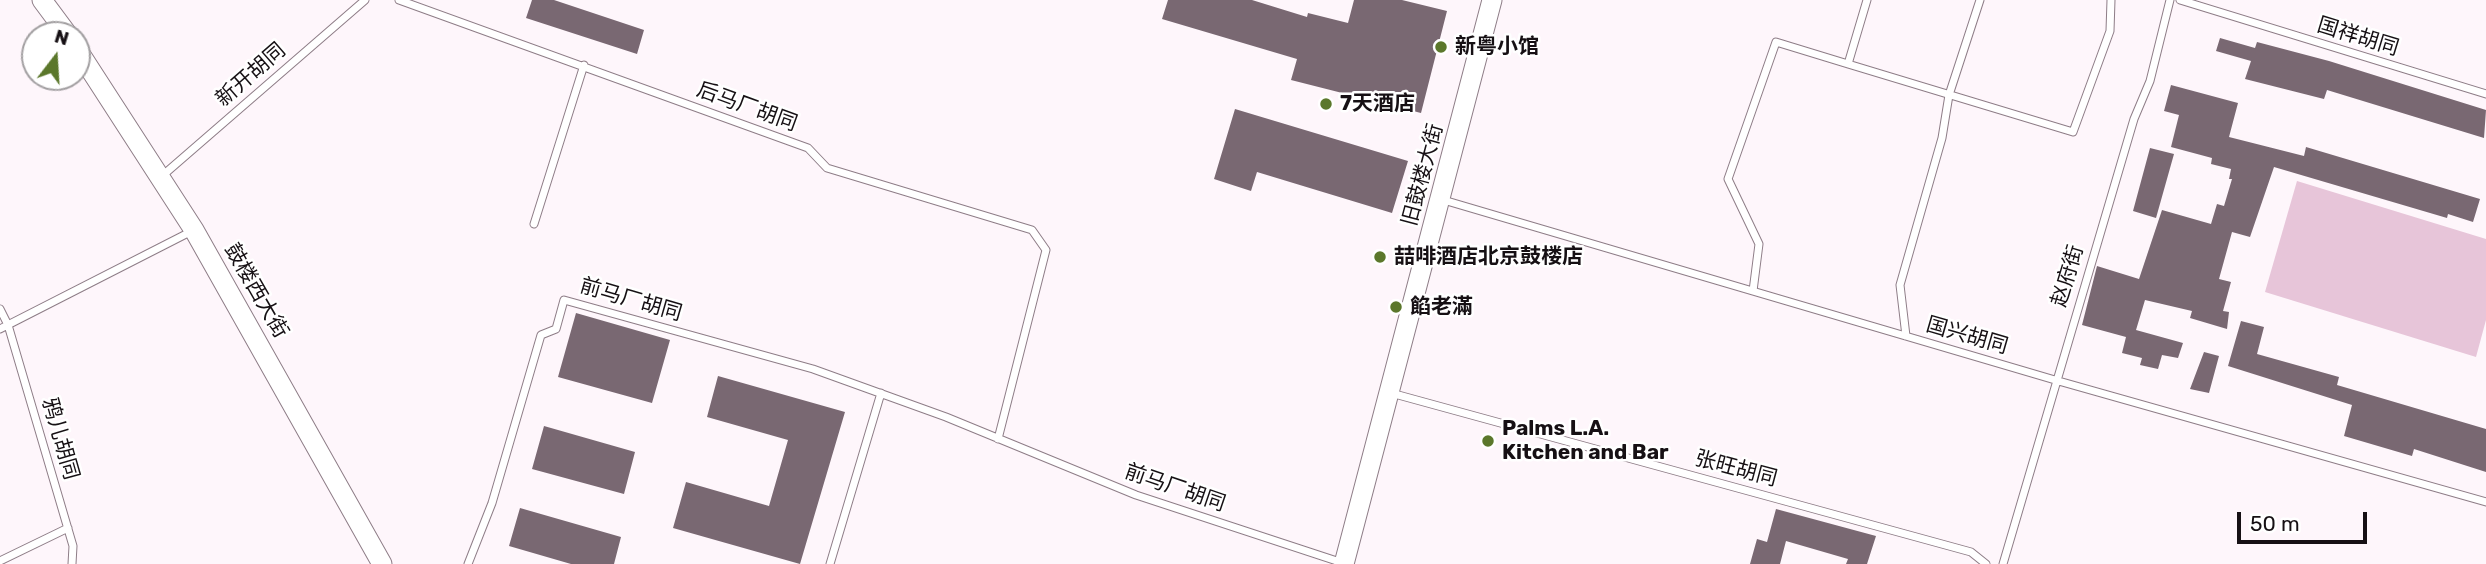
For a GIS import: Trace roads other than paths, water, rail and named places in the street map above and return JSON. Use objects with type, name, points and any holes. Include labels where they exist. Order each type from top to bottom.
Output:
[{"type":"main road","points":[[42,0],[58,21]]},
{"type":"main road","name":"旧鼓楼大街","points":[[1344,563],[1391,393],[1492,0]]},
{"type":"main road","name":"鼓楼西大街","points":[[91,70],[194,230],[382,564]]},
{"type":"lane","name":"新开胡同","points":[[161,177],[365,0]]},
{"type":"lane","name":"后马厂胡同","points":[[399,0],[808,148],[828,168],[1032,230],[1046,250],[998,439]]},
{"type":"lane","points":[[1848,64],[1867,0]]},
{"type":"lane","points":[[1906,336],[1900,285],[1942,138],[1949,95],[1980,0]]},
{"type":"lane","points":[[1752,291],[1759,244],[1728,179],[1776,42],[2073,132],[2110,31],[2111,0]]},
{"type":"lane","name":"赵府街","points":[[2003,564],[2134,119],[2150,81],[2170,0]]},
{"type":"lane","name":"国祥胡同","points":[[2180,0],[2486,94]]},
{"type":"lane","points":[[534,224],[583,65]]},
{"type":"lane","name":"国兴胡同","points":[[1440,199],[2055,380],[2486,502]]},
{"type":"lane","points":[[0,329],[194,230]]},
{"type":"lane","name":"前马厂胡同","points":[[468,564],[492,503],[541,335],[556,329],[565,300],[813,369],[881,393],[1136,495],[1344,563]]},
{"type":"lane","name":"鸦儿胡同","points":[[0,309],[8,325],[68,528],[73,546],[72,564]]},
{"type":"lane","points":[[830,564],[881,393]]},
{"type":"lane","name":"张旺胡同","points":[[1391,393],[1970,552],[1986,564]]},
{"type":"lane","points":[[0,561],[68,528]]},
{"type":"place","name":"新粤小馆","points":[[1441,47]]},
{"type":"place","name":"7天酒店","points":[[1326,104]]},
{"type":"place","name":"喆啡酒店北京鼓楼店","points":[[1380,257]]},
{"type":"place","name":"餡老滿","points":[[1396,307]]},
{"type":"place","name":"Palms L.A. Kitchen and Bar","points":[[1488,441]]}]
